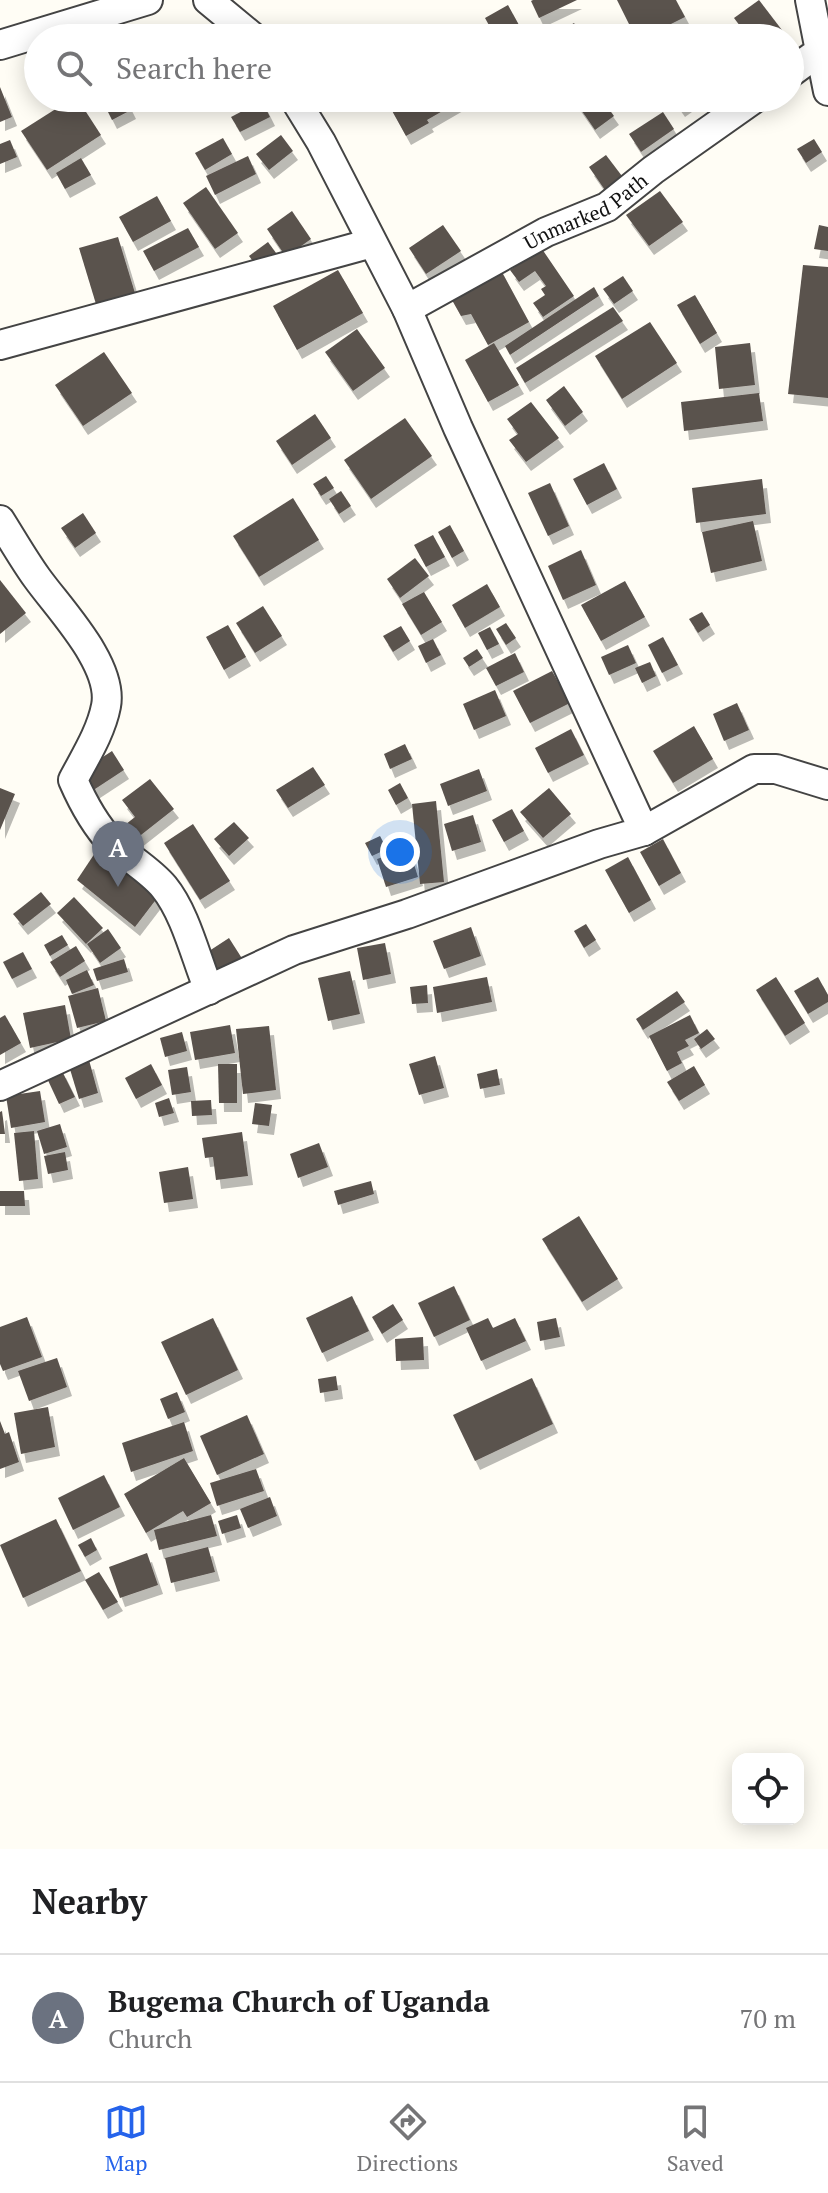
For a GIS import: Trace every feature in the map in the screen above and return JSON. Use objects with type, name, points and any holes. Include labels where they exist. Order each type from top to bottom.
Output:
[{"type":"street","points":[[69,24],[148,0]]},
{"type":"street","points":[[208,0],[237,24]]},
{"type":"street","points":[[810,0],[828,91]]},
{"type":"street","points":[[0,45],[24,38]]},
{"type":"street","points":[[804,63],[820,51]]},
{"type":"street","points":[[303,112],[407,309],[458,428],[644,831]]},
{"type":"street","name":"Unmarked Path","points":[[407,309],[546,232],[607,207],[735,112]]},
{"type":"street","points":[[0,345],[372,243]]},
{"type":"street","points":[[0,520],[100,667],[106,688],[107,705],[99,729],[73,780],[86,809],[113,843],[165,888],[186,929],[209,990]]},
{"type":"street","points":[[0,1086],[294,950],[644,831],[754,769],[776,769],[828,785]]},
{"type":"building","points":[[533,0],[577,0],[539,18]]},
{"type":"building","points":[[617,0],[676,0],[685,17],[671,24],[629,24]]},
{"type":"building","points":[[759,0],[777,24],[738,24],[734,18]]},
{"type":"building","points":[[508,5],[518,24],[488,24],[485,18]]},
{"type":"building","points":[[0,87],[12,117],[0,122]]},
{"type":"building","points":[[51,112],[86,112],[101,135],[47,170],[21,131]]},
{"type":"building","points":[[108,112],[127,112],[112,120]]},
{"type":"building","points":[[241,112],[268,112],[270,117],[240,132],[231,117]]},
{"type":"building","points":[[393,112],[441,112],[427,120],[429,123],[406,136]]},
{"type":"building","points":[[583,112],[611,112],[614,116],[595,130]]},
{"type":"building","points":[[663,112],[674,129],[641,152],[629,134]]},
{"type":"building","points":[[281,135],[293,151],[269,170],[256,154]]},
{"type":"building","points":[[223,138],[232,154],[205,170],[195,153]]},
{"type":"building","points":[[814,139],[822,152],[806,163],[797,149]]},
{"type":"building","points":[[10,140],[17,157],[0,164],[0,144]]},
{"type":"building","points":[[606,155],[625,180],[607,193],[589,167]]},
{"type":"building","points":[[248,156],[256,174],[215,195],[206,176]]},
{"type":"building","points":[[81,158],[91,175],[65,189],[56,173]]},
{"type":"building","points":[[206,187],[238,233],[215,249],[183,203]]},
{"type":"building","points":[[660,191],[683,222],[649,246],[626,215]]},
{"type":"building","points":[[157,196],[171,221],[133,242],[119,217]]},
{"type":"building","points":[[292,211],[311,239],[286,257],[267,229]]},
{"type":"building","points":[[443,225],[461,251],[426,274],[409,248]]},
{"type":"building","points":[[819,225],[828,227],[828,251],[814,249]]},
{"type":"building","points":[[188,228],[199,247],[154,271],[143,251]]},
{"type":"building","points":[[118,237],[138,303],[99,314],[79,248]]},
{"type":"building","points":[[268,242],[279,257],[260,271],[249,256]]},
{"type":"building","points":[[542,249],[574,296],[543,317],[533,303],[545,295],[541,289],[546,286],[535,271],[519,282],[510,270]]},
{"type":"building","points":[[497,263],[529,322],[488,345],[471,314],[461,316],[447,291]]},
{"type":"building","points":[[803,265],[828,267],[828,398],[788,394]]},
{"type":"building","points":[[338,270],[363,313],[297,350],[273,306]]},
{"type":"building","points":[[623,276],[633,291],[614,304],[603,289]]},
{"type":"building","points":[[594,287],[599,296],[510,355],[505,346]]},
{"type":"building","points":[[695,295],[717,333],[700,344],[677,305]]},
{"type":"building","points":[[613,307],[623,321],[525,383],[516,368]]},
{"type":"building","points":[[650,322],[677,363],[622,399],[595,356]]},
{"type":"building","points":[[357,329],[385,368],[353,391],[325,352]]},
{"type":"building","points":[[494,343],[519,385],[488,402],[465,360]]},
{"type":"building","points":[[750,343],[755,385],[719,389],[715,347]]},
{"type":"building","points":[[104,352],[132,393],[83,426],[55,385]]},
{"type":"building","points":[[564,386],[583,412],[565,426],[546,400]]},
{"type":"building","points":[[759,393],[763,421],[684,431],[681,402]]},
{"type":"building","points":[[531,402],[559,438],[526,462],[509,440],[518,434],[507,419]]},
{"type":"building","points":[[315,414],[331,438],[292,465],[276,441]]},
{"type":"building","points":[[405,418],[432,456],[371,499],[344,460]]},
{"type":"building","points":[[604,463],[617,489],[587,505],[573,479]]},
{"type":"building","points":[[326,476],[334,488],[321,496],[313,484]]},
{"type":"building","points":[[762,479],[766,514],[696,523],[692,488]]},
{"type":"building","points":[[550,483],[569,526],[548,536],[528,493]]},
{"type":"building","points":[[341,491],[351,506],[339,514],[329,499]]},
{"type":"building","points":[[293,498],[319,540],[259,577],[233,536]]},
{"type":"building","points":[[83,513],[96,533],[75,548],[61,528]]},
{"type":"building","points":[[753,521],[762,561],[711,573],[702,532]]},
{"type":"building","points":[[450,525],[464,551],[452,558],[438,532]]},
{"type":"building","points":[[433,535],[445,557],[426,567],[414,545]]},
{"type":"building","points":[[581,550],[596,585],[563,600],[548,566]]},
{"type":"building","points":[[415,558],[429,576],[400,598],[387,579]]},
{"type":"building","points":[[0,580],[26,613],[0,634]]},
{"type":"building","points":[[625,581],[645,617],[601,641],[581,605]]},
{"type":"building","points":[[487,584],[500,607],[465,628],[452,605]]},
{"type":"building","points":[[424,592],[442,622],[421,635],[402,604]]},
{"type":"building","points":[[263,606],[282,636],[255,653],[236,623]]},
{"type":"building","points":[[702,612],[710,625],[698,633],[689,619]]},
{"type":"building","points":[[506,623],[516,638],[506,645],[496,629]]},
{"type":"building","points":[[228,625],[246,657],[224,670],[206,637]]},
{"type":"building","points":[[401,626],[410,641],[393,652],[383,636]]},
{"type":"building","points":[[490,627],[499,644],[487,650],[478,633]]},
{"type":"building","points":[[663,637],[678,665],[662,673],[648,645]]},
{"type":"building","points":[[433,639],[441,655],[426,663],[418,646]]},
{"type":"building","points":[[628,645],[636,663],[609,675],[601,657]]},
{"type":"building","points":[[477,649],[483,658],[469,667],[463,658]]},
{"type":"building","points":[[515,653],[524,672],[496,686],[486,668]]},
{"type":"building","points":[[650,662],[656,676],[642,683],[635,668]]},
{"type":"building","points":[[552,671],[570,703],[530,723],[513,691]]},
{"type":"building","points":[[495,690],[506,716],[474,730],[463,704]]},
{"type":"building","points":[[737,703],[749,730],[724,741],[713,714]]},
{"type":"building","points":[[694,726],[713,759],[673,783],[653,751]]},
{"type":"building","points":[[571,729],[584,755],[548,773],[535,748]]},
{"type":"building","points":[[405,744],[412,759],[390,769],[384,754]]},
{"type":"building","points":[[112,751],[124,770],[92,791],[80,772]]},
{"type":"building","points":[[313,767],[325,785],[288,808],[276,790]]},
{"type":"building","points":[[479,769],[487,791],[448,806],[440,784]]},
{"type":"building","points":[[150,779],[174,809],[127,846],[116,832],[135,817],[122,800]]},
{"type":"building","points":[[400,783],[408,798],[396,805],[388,790]]},
{"type":"building","points":[[0,788],[15,794],[0,830]]},
{"type":"building","points":[[549,788],[571,814],[543,838],[520,812]]},
{"type":"building","points":[[436,801],[444,882],[420,884],[412,804]]},
{"type":"building","points":[[512,809],[524,831],[504,842],[492,820]]},
{"type":"building","points":[[473,815],[481,842],[452,851],[444,824]]},
{"type":"building","points":[[234,822],[249,838],[229,856],[214,839]]},
{"type":"building","points":[[193,824],[230,881],[200,900],[164,843]]},
{"type":"building","points":[[380,836],[387,849],[372,856],[365,843]]},
{"type":"building","points":[[663,839],[681,873],[659,886],[640,852]]},
{"type":"building","points":[[99,847],[161,893],[135,927],[77,880]]},
{"type":"building","points":[[409,848],[418,877],[386,887],[377,859]]},
{"type":"building","points":[[628,857],[651,900],[629,913],[605,870]]},
{"type":"building","points":[[41,892],[51,904],[23,926],[13,914]]},
{"type":"building","points":[[74,897],[103,928],[86,944],[57,913]]},
{"type":"building","points":[[586,924],[596,940],[584,948],[574,931]]},
{"type":"building","points":[[471,927],[481,956],[444,969],[433,941]]},
{"type":"building","points":[[108,929],[121,948],[100,963],[87,944]]},
{"type":"building","points":[[62,935],[68,945],[50,956],[44,945]]},
{"type":"building","points":[[229,938],[243,960],[217,976],[203,955]]},
{"type":"building","points":[[385,943],[391,974],[363,980],[357,948]]},
{"type":"building","points":[[76,946],[85,961],[60,977],[50,962]]},
{"type":"building","points":[[23,952],[32,969],[12,979],[3,962]]},
{"type":"building","points":[[124,959],[128,972],[97,981],[93,969]]},
{"type":"building","points":[[87,970],[94,985],[72,994],[66,980]]},
{"type":"building","points":[[350,971],[360,1014],[328,1021],[318,978]]},
{"type":"building","points":[[487,977],[492,1002],[437,1013],[433,987]]},
{"type":"building","points":[[776,977],[805,1023],[785,1036],[756,990]]},
{"type":"building","points":[[818,977],[828,995],[828,1002],[808,1014],[794,991]]},
{"type":"building","points":[[427,985],[428,1003],[412,1004],[410,987]]},
{"type":"building","points":[[98,988],[106,1021],[77,1028],[68,996]]},
{"type":"building","points":[[677,991],[685,1002],[643,1030],[636,1019]]},
{"type":"building","points":[[65,1005],[71,1039],[30,1048],[23,1013]]},
{"type":"building","points":[[5,1015],[21,1043],[0,1055],[0,1018]]},
{"type":"building","points":[[690,1015],[699,1033],[685,1040],[689,1046],[677,1052],[682,1063],[667,1071],[649,1036]]},
{"type":"building","points":[[230,1025],[235,1053],[195,1060],[190,1032]]},
{"type":"building","points":[[269,1026],[276,1090],[243,1094],[236,1029]]},
{"type":"building","points":[[707,1029],[715,1039],[701,1049],[694,1039]]},
{"type":"building","points":[[182,1032],[187,1051],[165,1057],[160,1038]]},
{"type":"building","points":[[435,1056],[444,1088],[419,1095],[409,1064]]},
{"type":"building","points":[[89,1060],[98,1093],[79,1099],[69,1066]]},
{"type":"building","points":[[151,1064],[162,1085],[136,1099],[125,1078]]},
{"type":"building","points":[[218,1064],[237,1064],[237,1103],[219,1103]]},
{"type":"building","points":[[694,1066],[705,1085],[679,1101],[667,1082]]},
{"type":"building","points":[[187,1067],[191,1092],[172,1095],[168,1070]]},
{"type":"building","points":[[61,1069],[75,1097],[59,1104],[46,1076]]},
{"type":"building","points":[[497,1069],[500,1085],[480,1089],[477,1074]]},
{"type":"building","points":[[40,1091],[45,1122],[11,1128],[6,1096]]},
{"type":"building","points":[[169,1098],[174,1113],[159,1117],[155,1103]]},
{"type":"building","points":[[211,1100],[212,1115],[192,1116],[191,1101]]},
{"type":"building","points":[[255,1103],[272,1105],[269,1126],[252,1124]]},
{"type":"building","points":[[2,1111],[5,1134],[0,1134]]},
{"type":"building","points":[[60,1124],[67,1147],[44,1154],[37,1131]]},
{"type":"building","points":[[34,1131],[38,1179],[19,1181],[14,1133]]},
{"type":"building","points":[[242,1132],[248,1176],[216,1180],[213,1157],[205,1158],[202,1138]]},
{"type":"building","points":[[319,1143],[328,1167],[298,1178],[290,1154]]},
{"type":"building","points":[[65,1152],[68,1170],[48,1174],[44,1156]]},
{"type":"building","points":[[188,1167],[193,1199],[164,1203],[159,1172]]},
{"type":"building","points":[[371,1181],[374,1194],[338,1205],[334,1191]]},
{"type":"building","points":[[0,1191],[24,1191],[25,1206],[0,1206]]},
{"type":"building","points":[[579,1216],[618,1279],[582,1302],[542,1239]]},
{"type":"building","points":[[454,1286],[470,1320],[434,1337],[418,1303]]},
{"type":"building","points":[[352,1296],[369,1331],[322,1353],[306,1318]]},
{"type":"building","points":[[393,1304],[403,1320],[382,1334],[372,1317]]},
{"type":"building","points":[[27,1317],[42,1357],[3,1371],[0,1364],[0,1327]]},
{"type":"building","points":[[213,1318],[238,1370],[186,1395],[161,1342]]},
{"type":"building","points":[[488,1318],[493,1328],[515,1318],[526,1341],[481,1361],[466,1328]]},
{"type":"building","points":[[556,1318],[560,1337],[540,1341],[537,1322]]},
{"type":"building","points":[[423,1337],[424,1360],[396,1361],[395,1339]]},
{"type":"building","points":[[57,1358],[67,1387],[29,1401],[18,1371]]},
{"type":"building","points":[[336,1376],[338,1390],[320,1393],[318,1379]]},
{"type":"building","points":[[532,1378],[553,1424],[475,1461],[453,1415]]},
{"type":"building","points":[[177,1392],[185,1412],[168,1419],[160,1399]]},
{"type":"building","points":[[48,1407],[55,1447],[21,1454],[14,1413]]},
{"type":"building","points":[[247,1415],[264,1454],[217,1475],[200,1436]]},
{"type":"building","points":[[0,1421],[5,1434],[9,1432],[19,1462],[0,1469]]},
{"type":"building","points":[[184,1422],[193,1451],[131,1472],[122,1443]]},
{"type":"building","points":[[184,1458],[211,1503],[187,1517],[183,1511],[146,1533],[124,1494]]},
{"type":"building","points":[[256,1469],[264,1491],[217,1506],[210,1483]]},
{"type":"building","points":[[104,1475],[120,1507],[73,1530],[58,1498]]},
{"type":"building","points":[[270,1497],[277,1516],[248,1528],[240,1509]]},
{"type":"building","points":[[211,1515],[217,1536],[159,1550],[154,1530]]},
{"type":"building","points":[[237,1515],[241,1528],[222,1534],[218,1521]]},
{"type":"building","points":[[56,1519],[81,1571],[23,1598],[0,1545]]},
{"type":"building","points":[[91,1538],[97,1550],[85,1557],[78,1545]]},
{"type":"building","points":[[208,1547],[215,1572],[171,1583],[165,1558]]},
{"type":"building","points":[[147,1553],[158,1585],[120,1598],[109,1567]]},
{"type":"building","points":[[99,1572],[118,1602],[103,1610],[85,1580]]},
{"type":"place","name":"Bugema Church of Uganda","points":[[118,887]]}]
